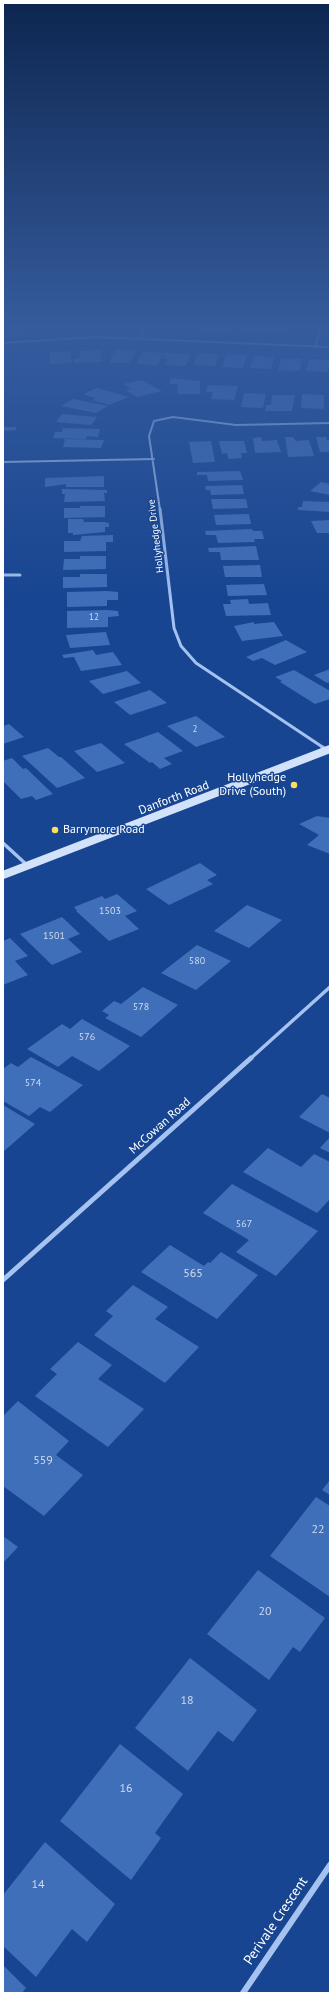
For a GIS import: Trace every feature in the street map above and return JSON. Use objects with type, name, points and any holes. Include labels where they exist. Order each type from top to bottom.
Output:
[{"type":"main road","name":"Danforth Road","points":[[3,875],[329,750]]},
{"type":"street","name":"Hollyhedge Drive","points":[[156,420],[150,432],[164,535],[174,628],[180,646],[196,663],[329,750]]},
{"type":"street","name":"Hollyhedge Drive","points":[[200,420],[224,425],[330,423]]},
{"type":"street","points":[[3,462],[154,459]]},
{"type":"street","points":[[3,575],[20,575]]},
{"type":"street","points":[[3,843],[27,866]]},
{"type":"street","name":"McCowan Road","points":[[3,1280],[329,990]]},
{"type":"street","name":"Perivale Crescent","points":[[242,1993],[330,1864]]},
{"type":"building","points":[[57,420],[95,420],[91,425],[56,422]]},
{"type":"building","points":[[3,427],[16,427],[16,430],[3,431]]},
{"type":"building","points":[[63,428],[100,429],[98,437],[87,436],[86,439],[53,438],[55,432],[62,432]]},
{"type":"building","points":[[261,437],[262,441],[277,440],[281,452],[255,453],[253,438]]},
{"type":"building","points":[[285,437],[293,437],[296,441],[309,440],[314,456],[288,457]]},
{"type":"building","points":[[316,437],[326,437],[327,440],[330,440],[330,452],[320,452]]},
{"type":"building","points":[[65,439],[104,440],[101,448],[63,447]]},
{"type":"building","points":[[211,441],[215,462],[193,463],[189,442]]},
{"type":"building","points":[[219,441],[244,441],[247,453],[241,453],[242,458],[230,459],[228,458],[227,453],[222,454]]},
{"type":"building","points":[[240,471],[243,480],[208,481],[207,475],[197,475],[197,472]]},
{"type":"building","points":[[104,476],[104,487],[66,487],[66,484],[45,487],[45,478]]},
{"type":"building","points":[[321,482],[330,484],[330,495],[310,491]]},
{"type":"building","points":[[242,485],[244,494],[211,495],[210,490],[206,490],[205,486]]},
{"type":"building","points":[[62,489],[107,490],[107,493],[104,493],[105,501],[64,502],[65,494],[62,494]]},
{"type":"building","points":[[211,499],[246,499],[248,508],[213,509]]},
{"type":"building","points":[[303,501],[330,502],[330,512],[298,510],[298,507],[302,507]]},
{"type":"building","points":[[80,506],[105,506],[105,517],[64,518],[64,508],[80,508]]},
{"type":"building","points":[[249,514],[251,524],[216,525],[214,515]]},
{"type":"building","points":[[68,519],[83,519],[84,522],[104,522],[109,523],[109,527],[105,527],[105,532],[73,535],[73,533],[68,533]]},
{"type":"building","points":[[330,520],[330,533],[317,533],[311,521]]},
{"type":"building","points":[[252,529],[253,531],[262,531],[264,539],[254,539],[255,542],[218,543],[216,535],[206,535],[205,531]]},
{"type":"building","points":[[113,535],[113,542],[106,542],[106,551],[64,552],[64,541],[80,541],[82,536]]},
{"type":"building","points":[[256,546],[259,560],[221,560],[220,552],[209,552],[208,548]]},
{"type":"building","points":[[80,556],[106,556],[106,569],[63,570],[64,559],[80,559]]},
{"type":"building","points":[[260,565],[262,577],[225,577],[223,566]]},
{"type":"building","points":[[80,574],[107,574],[107,587],[63,588],[63,577],[80,577]]},
{"type":"building","points":[[264,584],[267,595],[228,596],[226,585]]},
{"type":"building","points":[[67,592],[118,592],[118,600],[107,600],[107,606],[67,607]]},
{"type":"building","points":[[248,599],[249,604],[268,603],[271,615],[226,616],[223,604],[231,604],[230,600]]},
{"type":"building","points":[[67,611],[118,611],[119,616],[108,617],[108,627],[67,628]]},
{"type":"building","points":[[254,622],[254,624],[274,622],[283,636],[242,641],[234,626]]},
{"type":"building","points":[[106,632],[110,645],[70,648],[66,635]]},
{"type":"building","points":[[286,640],[307,652],[275,665],[262,658],[253,661],[246,657]]},
{"type":"building","points":[[93,650],[96,655],[113,652],[122,665],[81,671],[74,657],[64,658],[62,655]]},
{"type":"building","points":[[330,669],[330,682],[327,683],[314,675]]},
{"type":"building","points":[[294,670],[330,691],[330,699],[315,704],[280,682],[282,681],[275,677]]},
{"type":"building","points":[[127,671],[141,683],[103,694],[89,681]]},
{"type":"building","points":[[150,690],[167,703],[130,715],[114,702]]},
{"type":"building","points":[[196,716],[225,737],[196,747],[167,726]]},
{"type":"building","points":[[9,724],[24,737],[3,744],[3,726]]},
{"type":"building","points":[[158,732],[183,751],[164,758],[172,764],[160,769],[124,744]]},
{"type":"building","points":[[101,743],[125,763],[97,772],[74,751]]},
{"type":"building","points":[[48,748],[85,778],[57,788],[22,756]]},
{"type":"building","points":[[12,758],[23,769],[26,768],[53,794],[36,800],[32,796],[21,799],[3,781],[3,761]]},
{"type":"building","points":[[317,816],[330,818],[330,854],[307,845],[319,835],[299,824]]},
{"type":"building","points":[[200,863],[217,875],[207,880],[213,884],[169,905],[146,889]]},
{"type":"building","points":[[117,894],[137,911],[125,916],[139,929],[109,941],[76,911],[74,907],[102,896],[105,899]]},
{"type":"building","points":[[247,905],[282,920],[249,948],[214,931]]},
{"type":"building","points":[[62,917],[80,934],[68,939],[82,952],[52,965],[20,934]]},
{"type":"building","points":[[10,938],[28,956],[15,961],[28,975],[3,985],[3,941]]},
{"type":"building","points":[[197,945],[231,961],[196,990],[161,973]]},
{"type":"building","points":[[143,987],[178,1005],[141,1037],[105,1018],[109,1015],[102,1011],[114,1001],[121,1004]]},
{"type":"building","points":[[82,1019],[130,1046],[99,1071],[72,1056],[58,1067],[27,1049],[62,1024],[70,1029]]},
{"type":"building","points":[[31,1057],[83,1085],[50,1112],[40,1107],[29,1116],[3,1101],[3,1069],[11,1063],[18,1067]]},
{"type":"building","points":[[322,1094],[330,1098],[330,1133],[299,1117]]},
{"type":"building","points":[[3,1105],[35,1124],[3,1152]]},
{"type":"building","points":[[330,1137],[330,1153],[320,1148]]},
{"type":"building","points":[[268,1148],[301,1167],[314,1154],[330,1162],[330,1199],[317,1213],[243,1172]]},
{"type":"building","points":[[232,1184],[318,1231],[276,1276],[236,1252],[249,1240],[203,1213]]},
{"type":"building","points":[[170,1245],[204,1266],[208,1262],[210,1263],[221,1252],[258,1275],[217,1319],[141,1272]]},
{"type":"building","points":[[133,1285],[168,1307],[155,1319],[199,1347],[165,1383],[94,1335],[113,1316],[106,1311]]},
{"type":"building","points":[[78,1342],[112,1365],[98,1379],[144,1409],[108,1447],[35,1396],[57,1374],[50,1369]]},
{"type":"building","points":[[18,1401],[69,1441],[56,1455],[83,1475],[44,1516],[3,1486],[3,1416]]},
{"type":"building","points":[[330,1480],[330,1495],[322,1490]]},
{"type":"building","points":[[316,1497],[330,1506],[330,1597],[270,1556]]},
{"type":"building","points":[[3,1536],[18,1547],[3,1563]]},
{"type":"building","points":[[258,1570],[325,1618],[300,1652],[293,1647],[269,1680],[207,1634]]},
{"type":"building","points":[[190,1658],[257,1710],[233,1742],[218,1731],[188,1771],[135,1728]]},
{"type":"building","points":[[120,1744],[183,1794],[155,1833],[161,1838],[131,1880],[60,1821]]},
{"type":"building","points":[[45,1842],[115,1904],[87,1942],[72,1929],[36,1977],[3,1946],[3,1895]]},
{"type":"building","points":[[3,1965],[26,1988],[22,1993],[3,1993]]},
{"type":"place","name":"Hollyhedge Drive (South)","points":[[294,785]]},
{"type":"place","name":"Barrymore Road","points":[[55,830]]}]
